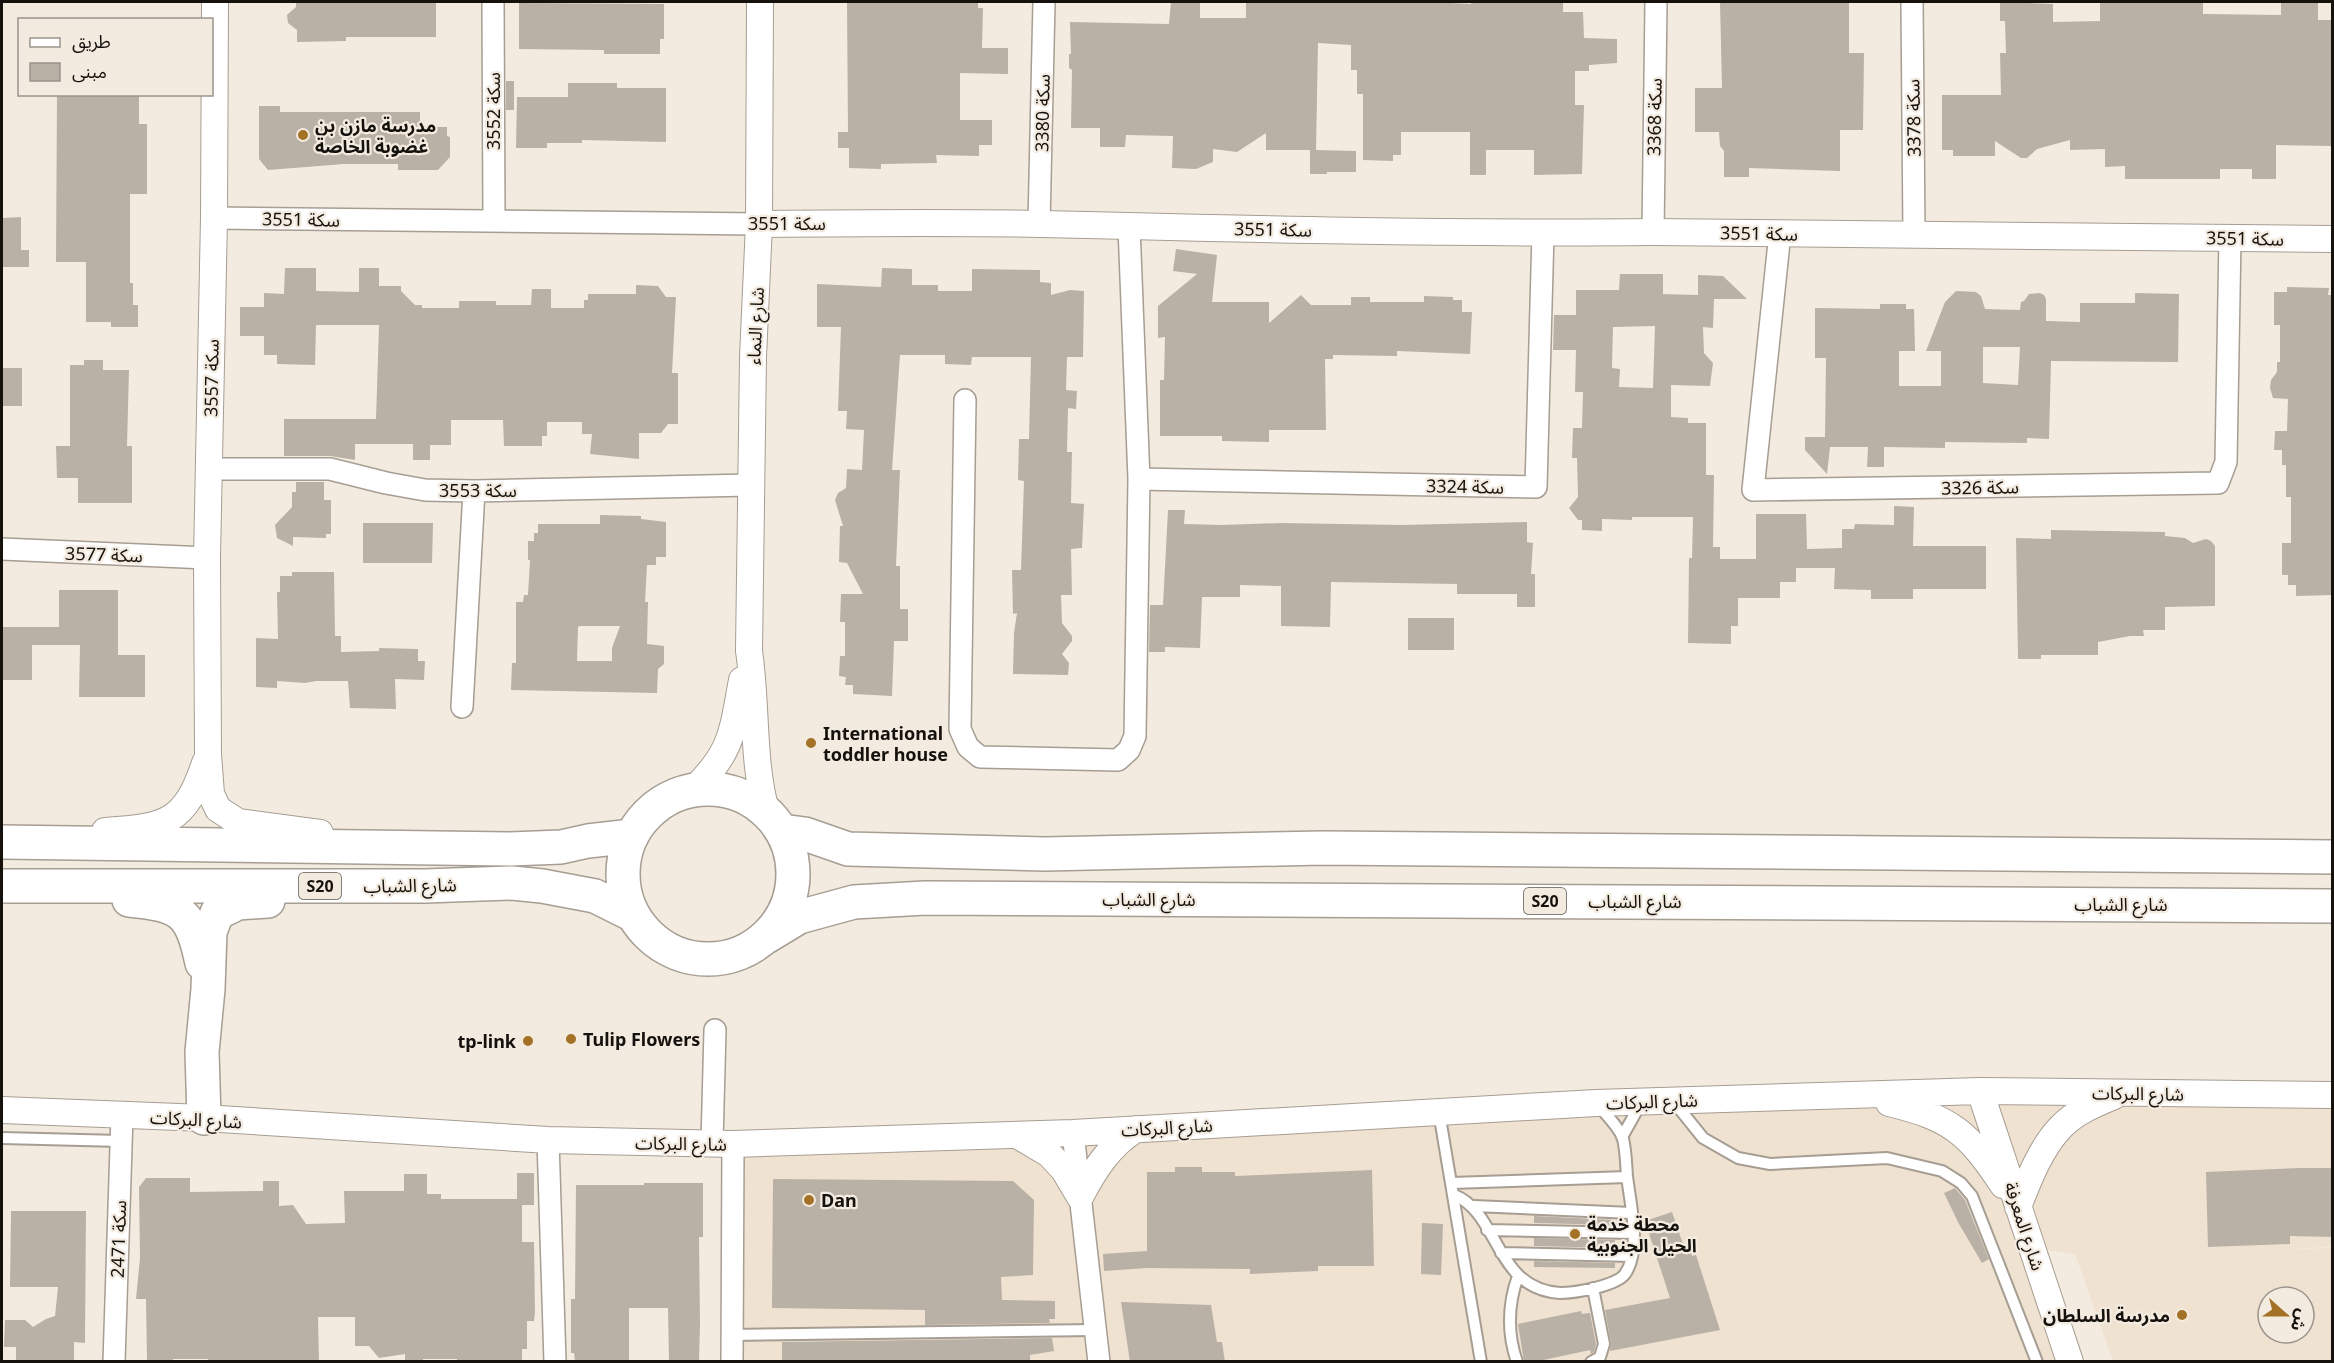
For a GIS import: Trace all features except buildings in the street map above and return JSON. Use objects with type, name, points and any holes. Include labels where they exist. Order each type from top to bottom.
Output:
[{"type":"main road","name":"S20","points":[[774,821],[791,852],[794,875],[790,898],[780,920],[766,938],[739,954],[723,959],[689,958],[657,943],[644,930],[633,915],[624,890],[624,862],[632,836],[643,819],[657,806],[674,796],[693,790],[712,789],[732,792],[750,800],[774,821],[848,849],[1045,854],[1322,848],[2332,857]]},
{"type":"main road","name":"شارع الشباب","points":[[2,842],[561,847],[632,836]]},
{"type":"main road","name":"شارع الشباب","points":[[2,887],[425,886],[512,883],[595,896],[633,915]]},
{"type":"main road","points":[[204,1118],[202,1052],[210,932],[217,913],[238,903],[425,886]]},
{"type":"main road","points":[[2,887],[138,901],[172,908],[186,916],[196,934],[208,989]]},
{"type":"main road","name":"شارع الشباب","points":[[766,938],[799,917],[854,902],[925,898],[2332,906]]},
{"type":"street","name":"سكة 3557","points":[[215,2],[214,218],[207,558],[208,754],[211,794],[218,809],[238,822],[451,847]]},
{"type":"street","name":"سكة 3552","points":[[493,2],[494,221]]},
{"type":"street","name":"شارع النماء","points":[[760,2],[759,224],[750,485],[749,651],[759,784],[774,821]]},
{"type":"street","name":"سكة 3380","points":[[1039,224],[1044,2]]},
{"type":"street","name":"سكة 3368","points":[[1653,232],[1656,2]]},
{"type":"street","name":"سكة 3378","points":[[1912,2],[1914,235]]},
{"type":"street","name":"سكة 3551","points":[[214,218],[759,224],[1039,224],[1543,233],[1653,232],[2332,239]]},
{"type":"street","points":[[965,400],[960,729],[969,747],[980,757],[1118,760],[1129,750],[1135,736],[1139,479],[1130,227]]},
{"type":"street","name":"سكة 3324","points":[[1139,479],[1536,487],[1543,233]]},
{"type":"street","name":"سكة 3326","points":[[1780,234],[1753,490],[2218,483],[2226,462],[2230,238]]},
{"type":"street","name":"سكة 3553","points":[[209,469],[330,470],[426,490],[750,485]]},
{"type":"street","points":[[462,707],[474,491]]},
{"type":"street","name":"سكة 3577","points":[[2,549],[207,558]]},
{"type":"street","name":"شارع النماء","points":[[693,790],[710,774],[733,732],[749,651]]},
{"type":"street","points":[[2,837],[132,829],[171,819],[186,805],[196,788],[208,754]]},
{"type":"street","points":[[715,1030],[723,1144],[732,1362]]},
{"type":"street","name":"شارع البركات","points":[[2,1110],[204,1118],[548,1140],[723,1144],[1073,1133],[1596,1102],[1980,1091],[2332,1095]]},
{"type":"street","name":"شارع المعرفة","points":[[1980,1091],[2070,1362]]},
{"type":"street","points":[[2018,1207],[2045,1150],[2060,1128],[2085,1109],[2121,1093]]},
{"type":"street","points":[[1857,1095],[1922,1111],[1950,1123],[1967,1137],[1995,1172],[2018,1207]]},
{"type":"street","name":"سكة 2471","points":[[114,1362],[122,1116]]},
{"type":"street","points":[[1080,1197],[1099,1162],[1120,1140],[1136,1129]]},
{"type":"street","points":[[1073,1133],[1099,1362]]},
{"type":"street","points":[[1017,1135],[1049,1154],[1064,1170],[1080,1197]]},
{"type":"street","points":[[548,1140],[555,1362]]},
{"type":"lane","points":[[1673,1100],[1702,1138],[1738,1158],[1770,1164],[1887,1158],[1942,1171],[1961,1183],[1972,1196],[2037,1362]]},
{"type":"lane","points":[[1622,1137],[1642,1101]]},
{"type":"lane","points":[[1455,1195],[1474,1206],[1501,1253],[1518,1276],[1536,1287],[1560,1293],[1606,1286],[1624,1276],[1632,1256],[1634,1233],[1622,1137],[1596,1102]]},
{"type":"lane","points":[[1439,1112],[1455,1195],[1481,1362]]},
{"type":"lane","points":[[2,1137],[121,1141]]},
{"type":"lane","points":[[1452,1183],[1627,1177]]},
{"type":"lane","points":[[1474,1206],[1632,1213]]},
{"type":"lane","points":[[1487,1230],[1634,1233]]},
{"type":"lane","points":[[1501,1253],[1632,1256]]},
{"type":"lane","points":[[1517,1362],[1511,1343],[1509,1313],[1518,1276]]},
{"type":"lane","points":[[1591,1362],[1600,1357],[1604,1344],[1593,1288]]},
{"type":"lane","points":[[732,1335],[1095,1330]]},
{"type":"shaded area","points":[[2332,1091],[2332,1247],[2282,1249],[2332,1248],[2332,1361],[2113,1361],[2075,1254],[2033,1248],[2070,1361],[732,1362],[733,1144]]},
{"type":"place","name":"مدرسة مازن بن غضوبة الخاصة","points":[[303,135]]},
{"type":"place","name":"International toddler house","points":[[811,743]]},
{"type":"place","name":"Tulip Flowers","points":[[571,1039]]},
{"type":"place","name":"tp-link","points":[[528,1041]]},
{"type":"place","name":"Dan","points":[[809,1200]]},
{"type":"place","name":"محطة خدمة الحيل الجنوبية","points":[[1575,1234]]},
{"type":"place","name":"مدرسة السلطان","points":[[2182,1315]]}]
